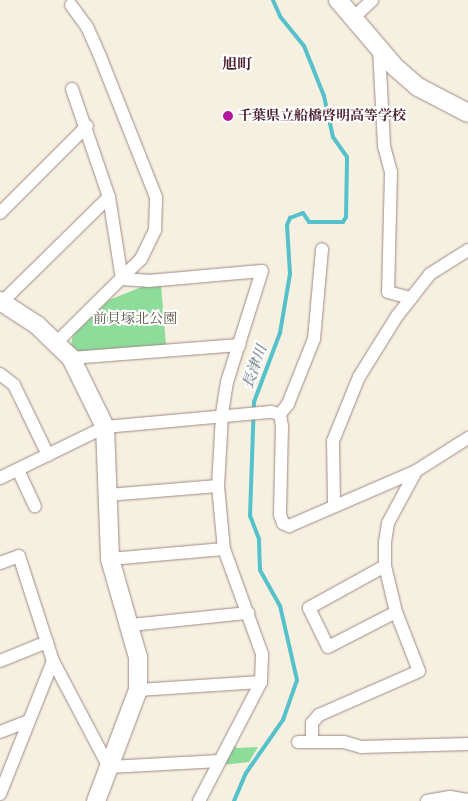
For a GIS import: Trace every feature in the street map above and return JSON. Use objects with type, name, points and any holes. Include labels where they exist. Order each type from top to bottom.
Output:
[{"type":"street","points":[[338,0],[379,49],[418,87],[468,113]]},
{"type":"street","points":[[353,18],[372,0]]},
{"type":"street","points":[[56,343],[141,259],[156,230],[156,197],[93,41],[71,5]]},
{"type":"street","points":[[379,49],[384,146],[392,172],[388,292],[411,298]]},
{"type":"street","points":[[72,89],[87,126],[109,197],[122,279]]},
{"type":"street","points":[[0,213],[87,126]]},
{"type":"street","points":[[96,801],[138,690],[138,657],[131,625],[110,559],[105,427],[71,358],[56,343],[1,302],[109,197]]},
{"type":"street","points":[[322,249],[314,339],[288,404],[280,414],[280,515],[283,523],[289,526],[334,504],[416,471],[468,438]]},
{"type":"street","points":[[334,504],[333,442],[360,377],[411,298],[430,274],[468,250]]},
{"type":"street","points":[[122,279],[148,281],[262,271],[239,344],[222,415],[218,486],[224,549],[262,654],[261,682],[199,801]]},
{"type":"street","points":[[71,358],[239,344]]},
{"type":"street","points":[[0,374],[14,386],[48,454]]},
{"type":"street","points":[[0,478],[105,427],[222,415],[280,414]]},
{"type":"street","points":[[18,470],[35,506]]},
{"type":"street","points":[[312,740],[312,723],[319,715],[419,671],[396,612],[385,566],[388,522],[416,471]]},
{"type":"street","points":[[108,496],[218,486]]},
{"type":"street","points":[[110,559],[224,549]]},
{"type":"street","points":[[0,563],[18,556],[53,661],[109,767]]},
{"type":"street","points":[[385,566],[309,608],[328,647],[396,612]]},
{"type":"street","points":[[131,625],[248,613]]},
{"type":"street","points":[[0,660],[47,642]]},
{"type":"street","points":[[0,794],[53,661]]},
{"type":"street","points":[[138,690],[261,682]]},
{"type":"street","points":[[0,732],[29,721]]},
{"type":"street","points":[[298,742],[312,740],[361,747],[468,744]]},
{"type":"street","points":[[109,767],[220,760]]},
{"type":"street","points":[[426,801],[450,797],[468,800]]},
{"type":"green space","name":"前貝塚北公園","points":[[161,284],[166,345],[80,352],[71,345],[73,335],[109,300],[144,286]]},
{"type":"green space","points":[[233,744],[237,748],[258,747],[249,762],[223,765]]},
{"type":"waterway","name":"長津川","points":[[234,801],[246,773],[283,720],[297,680],[280,606],[260,570],[259,539],[250,516],[254,402],[280,333],[290,274],[287,225],[290,218],[303,213],[309,222],[343,222],[346,217],[347,157],[333,137],[324,96],[304,46],[280,16],[273,0]]},
{"type":"place","name":"千葉県立船橋啓明高等学校","points":[[228,116]]},
{"type":"district","name":"旭町","points":[[237,65]]}]
